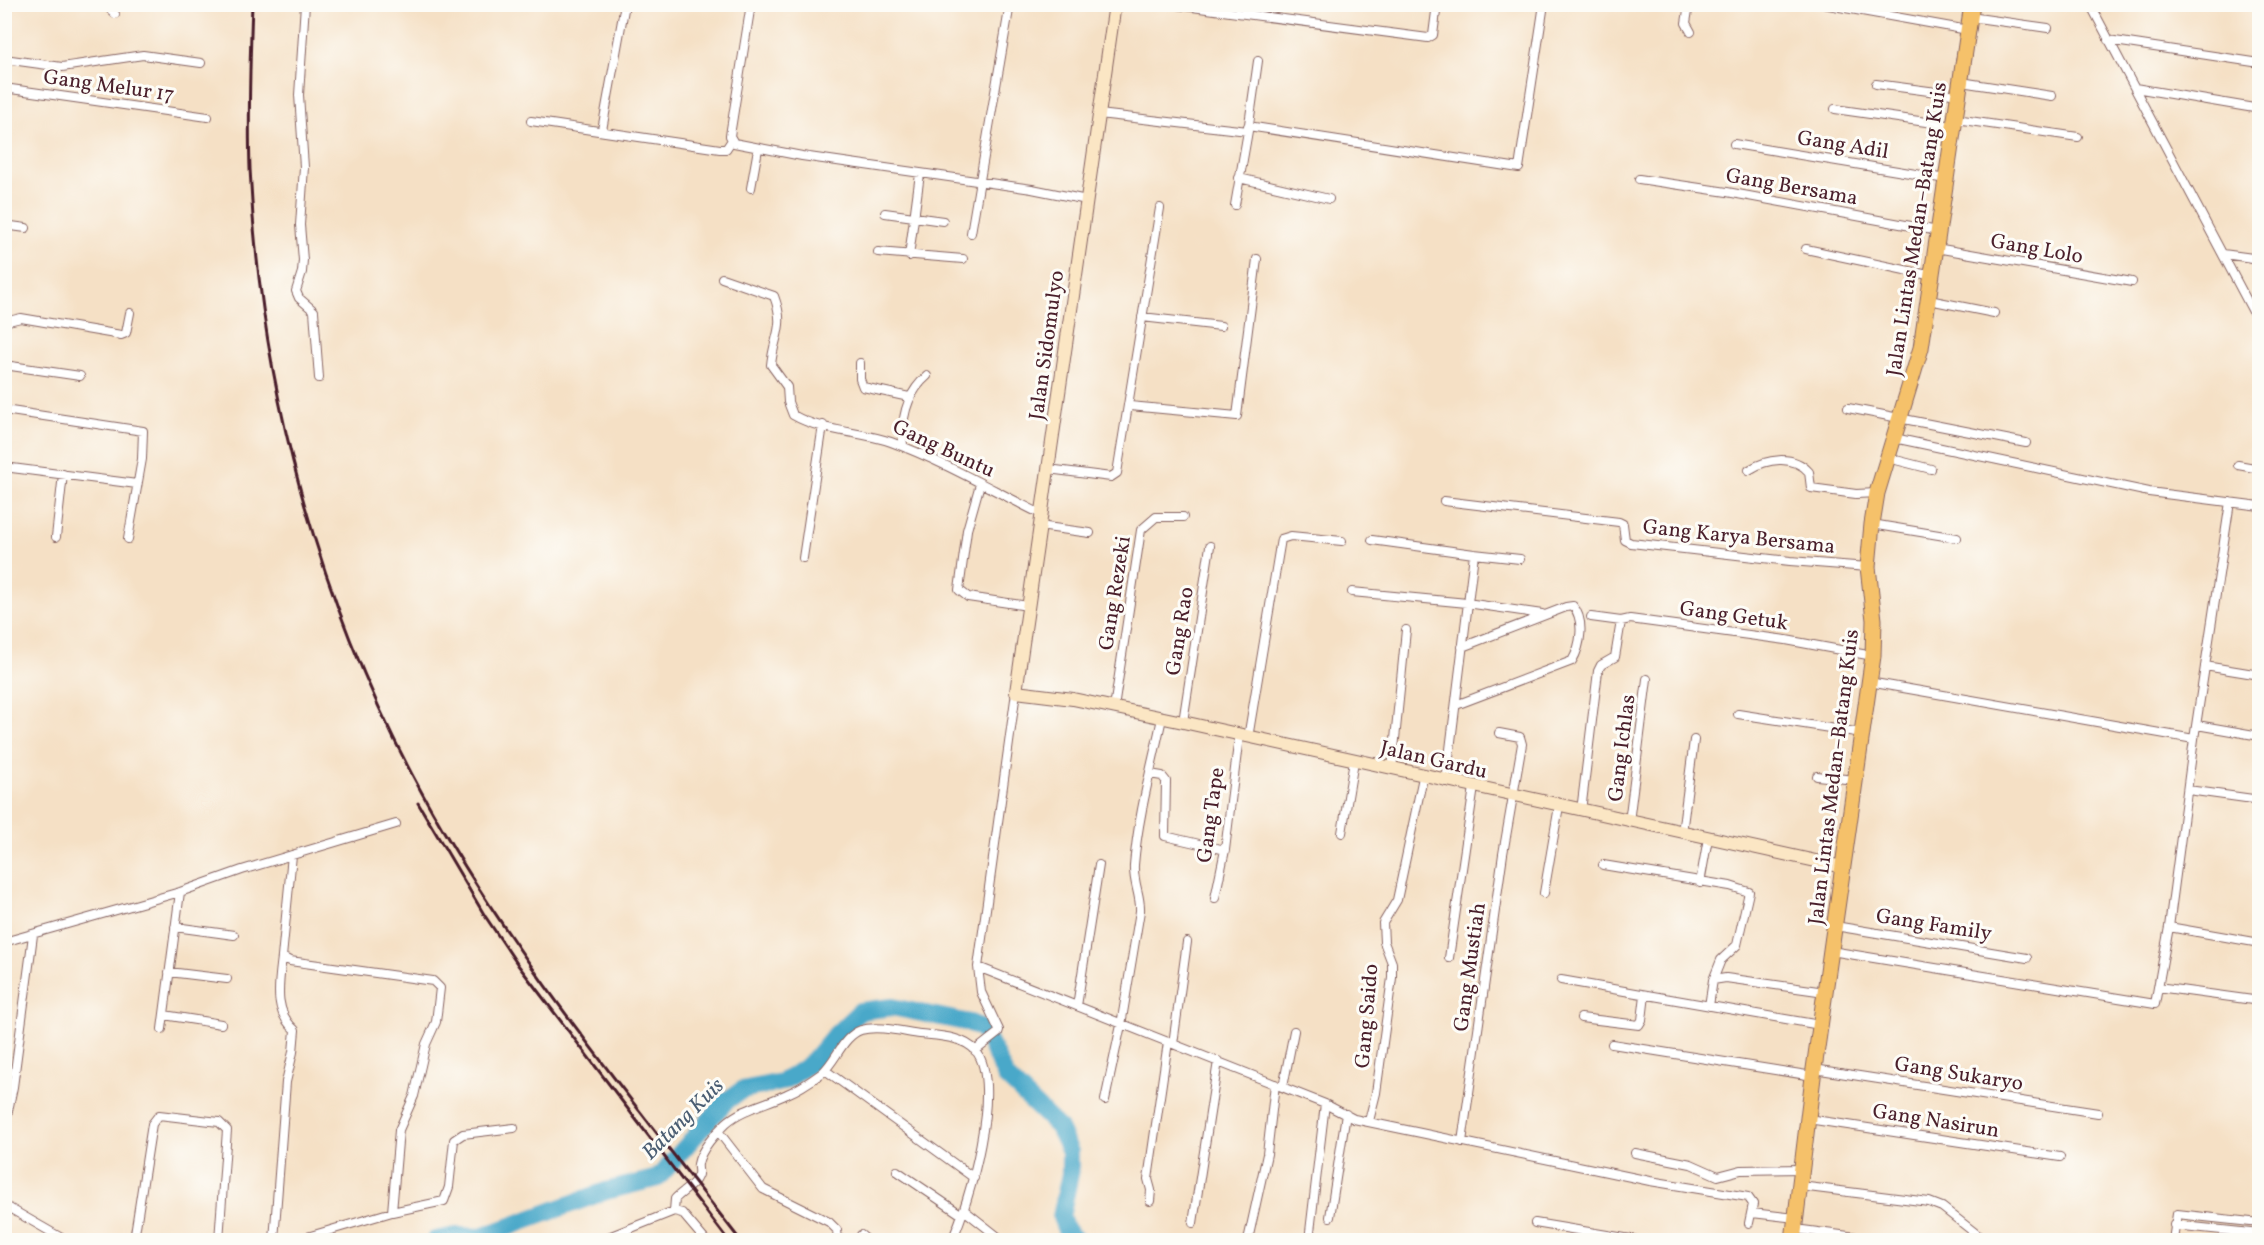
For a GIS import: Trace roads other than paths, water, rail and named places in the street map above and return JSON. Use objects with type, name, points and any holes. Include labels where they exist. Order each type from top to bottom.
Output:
[{"type":"highway","name":"Jalan Lintas Medan–Batang Kuis","points":[[1794,1229],[1813,1072],[1873,656],[1874,620],[1868,567],[1872,524],[1877,493],[1922,348],[1970,17]]},
{"type":"street","points":[[93,4],[108,7],[115,14]]},
{"type":"street","points":[[305,4],[299,95],[304,167],[300,225],[303,260],[296,291],[298,298],[314,311],[319,378]]},
{"type":"street","points":[[602,130],[625,4]]},
{"type":"street","points":[[531,121],[720,149],[726,148],[732,140],[731,129],[751,4]]},
{"type":"street","points":[[971,233],[1010,4]]},
{"type":"street","name":"Jalan Sidomulyo","points":[[1016,692],[1115,4]]},
{"type":"street","points":[[1169,4],[1428,38],[1433,33],[1437,4]]},
{"type":"street","points":[[1099,114],[1248,129],[1519,168],[1544,4]]},
{"type":"street","points":[[1689,4],[1686,23],[1691,32]]},
{"type":"street","points":[[1823,4],[1970,17],[2048,28]]},
{"type":"street","points":[[2090,4],[2259,325]]},
{"type":"street","points":[[2108,40],[2259,63]]},
{"type":"street","points":[[4,59],[62,67],[143,55],[201,63]]},
{"type":"street","points":[[1236,205],[1258,61]]},
{"type":"street","points":[[1876,84],[2052,96]]},
{"type":"street","name":"Gang Melur 17","points":[[4,88],[208,117]]},
{"type":"street","points":[[2135,88],[2259,109]]},
{"type":"street","points":[[1834,109],[2078,137]]},
{"type":"street","points":[[732,140],[743,146],[758,149],[980,181],[1087,200]]},
{"type":"street","name":"Gang Adil","points":[[1734,144],[1946,179]]},
{"type":"street","points":[[751,188],[758,149]]},
{"type":"street","points":[[909,256],[920,174]]},
{"type":"street","points":[[1239,178],[1329,199]]},
{"type":"street","name":"Gang Bersama","points":[[1639,179],[1727,192],[1938,231]]},
{"type":"street","points":[[1048,469],[1115,476],[1130,406],[1160,207]]},
{"type":"street","points":[[885,213],[943,220]]},
{"type":"street","points":[[4,225],[26,228]]},
{"type":"street","name":"Gang Lolo","points":[[1935,248],[2132,282]]},
{"type":"street","points":[[1806,249],[1933,276]]},
{"type":"street","points":[[878,252],[963,259]]},
{"type":"street","points":[[2223,254],[2259,259]]},
{"type":"street","points":[[1130,406],[1236,416],[1257,259]]},
{"type":"street","name":"Gang Buntu","points":[[723,278],[774,296],[781,323],[773,347],[771,364],[787,387],[788,402],[794,416],[878,437],[903,446],[980,484],[1040,520],[1090,533]]},
{"type":"street","points":[[1929,300],[1994,313]]},
{"type":"street","points":[[4,322],[21,318],[122,335],[126,333],[130,313]]},
{"type":"street","points":[[1142,317],[1221,326]]},
{"type":"street","points":[[860,363],[860,379],[863,387],[909,397]]},
{"type":"street","points":[[4,366],[80,376]]},
{"type":"street","points":[[903,446],[903,427],[909,397],[927,376]]},
{"type":"street","points":[[1848,408],[2026,443]]},
{"type":"street","points":[[4,410],[143,431],[144,442],[128,539]]},
{"type":"street","points":[[803,558],[823,425]]},
{"type":"street","points":[[1894,438],[2149,492],[2259,506]]},
{"type":"street","points":[[1888,458],[1931,469]]},
{"type":"street","points":[[1749,470],[1766,460],[1797,463],[1809,472],[1811,488],[1856,494],[1877,493]]},
{"type":"street","points":[[2238,465],[2259,469]]},
{"type":"street","points":[[4,467],[137,484]]},
{"type":"street","points":[[56,537],[63,474]]},
{"type":"street","points":[[980,484],[962,559],[959,584],[962,594],[968,597],[1028,606]]},
{"type":"street","name":"Gang Karya Bersama","points":[[1444,501],[1619,522],[1623,524],[1625,540],[1631,543],[1790,561],[1868,567]]},
{"type":"street","points":[[1832,951],[2156,1003],[2230,502]]},
{"type":"street","name":"Gang Rezeki","points":[[1114,708],[1141,530],[1156,517],[1183,517]]},
{"type":"street","points":[[1872,524],[1957,538]]},
{"type":"street","name":"Gang Tape","points":[[1215,898],[1281,539],[1286,536],[1342,541]]},
{"type":"street","points":[[1372,540],[1520,559]]},
{"type":"street","name":"Gang Rao","points":[[1183,722],[1210,546]]},
{"type":"street","points":[[1446,782],[1474,554]]},
{"type":"street","points":[[1352,592],[1467,603],[1542,614]]},
{"type":"street","points":[[1456,705],[1572,661],[1578,647],[1580,628],[1576,610],[1569,606],[1542,614],[1462,647]]},
{"type":"street","name":"Gang Getuk","points":[[1591,617],[1621,621],[1630,619],[1730,632],[1873,656]]},
{"type":"street","points":[[1581,811],[1598,671],[1601,665],[1615,657],[1621,621]]},
{"type":"street","points":[[1392,769],[1406,630]]},
{"type":"street","points":[[2205,666],[2259,675]]},
{"type":"street","name":"Gang Ichlas","points":[[1629,822],[1647,679]]},
{"type":"street","points":[[1869,682],[2194,739]]},
{"type":"street","points":[[979,1048],[998,1033],[998,1027],[981,992],[978,967],[1016,692]]},
{"type":"street","name":"Jalan Gardu","points":[[1016,692],[1183,722],[1423,777],[1843,867]]},
{"type":"street","points":[[1738,714],[1862,733]]},
{"type":"street","points":[[1105,1100],[1121,1025],[1140,911],[1140,903],[1135,890],[1134,865],[1162,718]]},
{"type":"street","points":[[2197,724],[2259,736]]},
{"type":"street","name":"Gang Mustiah","points":[[1462,1142],[1503,854],[1522,739],[1499,733]]},
{"type":"street","points":[[1682,832],[1694,740]]},
{"type":"street","points":[[1342,833],[1354,761]]},
{"type":"street","points":[[1150,774],[1162,776],[1166,781],[1165,836],[1225,850]]},
{"type":"street","points":[[1817,776],[1855,780]]},
{"type":"street","name":"Gang Saido","points":[[1369,1120],[1376,1093],[1392,978],[1392,963],[1384,942],[1383,923],[1397,900],[1423,777]]},
{"type":"street","points":[[1449,958],[1474,787]]},
{"type":"street","points":[[2188,790],[2259,800]]},
{"type":"street","points":[[1544,893],[1559,806]]},
{"type":"street","points":[[4,942],[180,892],[396,824]]},
{"type":"street","points":[[1700,883],[1708,838]]},
{"type":"street","points":[[274,1240],[286,1082],[295,1038],[294,1030],[285,1023],[278,988],[292,855]]},
{"type":"street","points":[[1077,1006],[1099,865]]},
{"type":"street","points":[[1603,865],[1747,890],[1749,894],[1737,945],[1724,955],[1713,980],[1708,1006]]},
{"type":"street","points":[[162,1029],[180,892]]},
{"type":"street","name":"Gang Family","points":[[1835,926],[2026,958]]},
{"type":"street","points":[[175,927],[234,935]]},
{"type":"street","points":[[2169,927],[2259,943]]},
{"type":"street","points":[[4,1130],[13,1087],[33,935]]},
{"type":"street","points":[[1150,1201],[1151,1190],[1148,1179],[1187,942]]},
{"type":"street","points":[[282,957],[290,961],[433,981],[439,985],[436,1022],[426,1044],[414,1096],[399,1130],[392,1212]]},
{"type":"street","points":[[978,967],[1121,1025],[1279,1085],[1326,1104],[1354,1119],[1369,1120],[1650,1181],[1748,1197],[1753,1204],[1749,1223]]},
{"type":"street","points":[[169,972],[227,979]]},
{"type":"street","points":[[1713,980],[1726,978],[1825,992]]},
{"type":"street","points":[[1561,980],[1820,1025]]},
{"type":"street","points":[[2158,987],[2259,1001]]},
{"type":"street","points":[[1581,1018],[1639,1024],[1642,1020],[1645,995]]},
{"type":"street","points":[[164,1015],[221,1024]]},
{"type":"street","points":[[674,1210],[675,1199],[699,1174],[698,1163],[718,1131],[739,1113],[787,1095],[825,1070],[849,1039],[866,1029],[948,1038],[979,1048]]},
{"type":"street","points":[[1248,1240],[1279,1085],[1294,1031]]},
{"type":"street","name":"Gang Sukaryo","points":[[1612,1044],[2098,1113]]},
{"type":"street","points":[[952,1240],[974,1178],[984,1118],[985,1085],[979,1048]]},
{"type":"street","points":[[1193,1223],[1218,1061]]},
{"type":"street","points":[[825,1070],[974,1178]]},
{"type":"street","points":[[1309,1240],[1326,1104]]},
{"type":"street","points":[[1330,1217],[1346,1114]]},
{"type":"street","points":[[134,1240],[152,1124],[159,1115],[219,1122],[226,1130],[219,1240]]},
{"type":"street","name":"Gang Nasirun","points":[[1808,1119],[2060,1157]]},
{"type":"street","points":[[297,1240],[392,1212],[444,1200],[449,1187],[452,1146],[458,1136],[514,1128]]},
{"type":"street","points":[[718,1131],[763,1190],[829,1222],[837,1230],[838,1240]]},
{"type":"street","points":[[1635,1153],[1691,1164],[1718,1176],[1746,1170],[1802,1169]]},
{"type":"street","points":[[897,1171],[1002,1240]]},
{"type":"street","points":[[1800,1186],[1929,1202],[1942,1207],[1984,1240]]},
{"type":"street","points":[[4,1204],[65,1240]]},
{"type":"street","points":[[601,1240],[674,1210],[682,1213],[705,1240]]},
{"type":"street","points":[[1752,1213],[1794,1229],[1879,1240]]},
{"type":"street","points":[[2173,1240],[2176,1214],[2257,1223],[2257,1233],[2175,1225]]},
{"type":"street","points":[[1535,1223],[1637,1240]]},
{"type":"waterway","name":"Batang Kuis","points":[[435,1240],[456,1236],[481,1237],[606,1191],[658,1178],[726,1101],[742,1090],[781,1082],[794,1075],[811,1063],[832,1038],[860,1011],[892,1007],[970,1023],[983,1029],[1006,1077],[1058,1127],[1070,1152],[1070,1174],[1061,1217],[1066,1230],[1076,1240]]},
{"type":"railway","points":[[252,4],[250,169],[256,250],[266,331],[281,412],[301,491],[325,569],[353,646],[385,721],[422,793],[456,853],[493,911],[572,1023],[740,1240]]},
{"type":"railway","points":[[418,803],[485,916],[518,965],[728,1240]]}]
